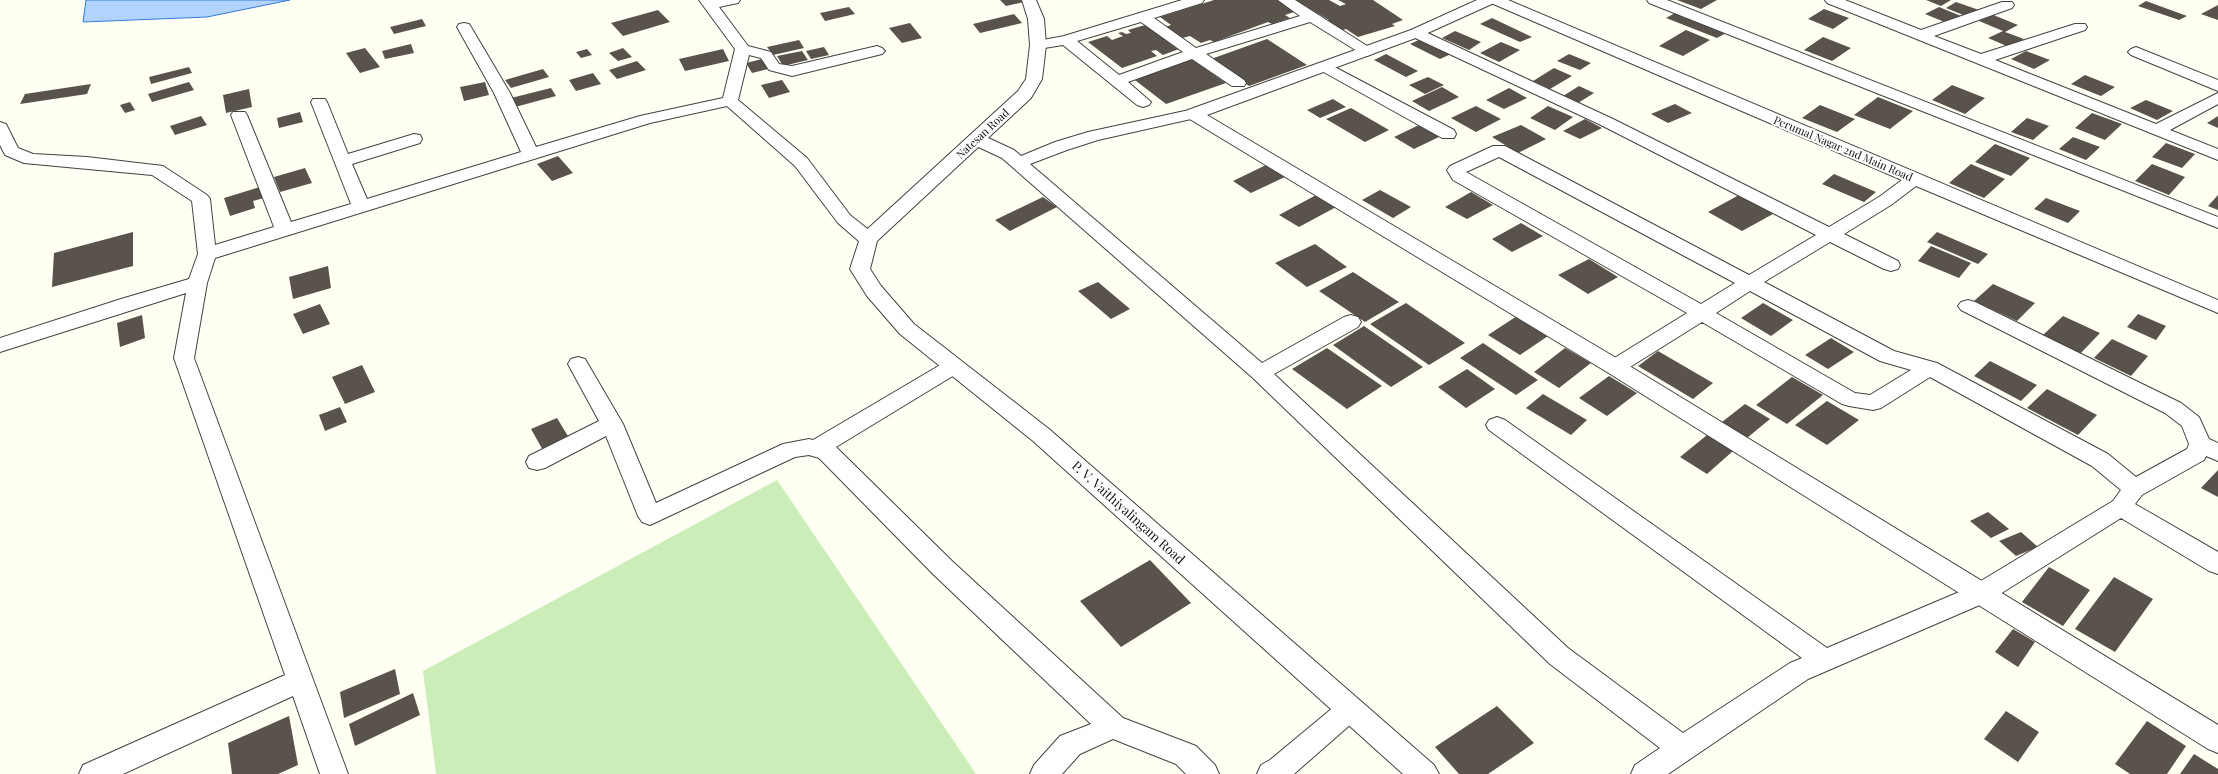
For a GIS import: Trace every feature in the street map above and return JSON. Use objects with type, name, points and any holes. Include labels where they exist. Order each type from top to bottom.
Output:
[{"type":"street","points":[[708,3],[733,0]]},
{"type":"street","name":"Natesan Road","points":[[868,239],[978,140],[1025,94],[1034,79],[1038,45],[1036,19],[1029,0]]},
{"type":"street","points":[[1038,45],[1066,40],[1196,0]]},
{"type":"street","points":[[1285,0],[1310,17],[1367,51]]},
{"type":"street","points":[[1019,163],[1061,146],[1087,138],[1194,114],[1416,33],[1490,0]]},
{"type":"street","name":"Perumal Nagar 2nd Main Road","points":[[1496,0],[2218,307]]},
{"type":"street","points":[[1654,0],[2218,224]]},
{"type":"street","points":[[1832,0],[2218,155]]},
{"type":"street","points":[[708,3],[743,49],[766,55],[774,67],[792,71],[877,51]]},
{"type":"street","points":[[1922,35],[2007,5]]},
{"type":"street","points":[[1144,17],[1238,83]]},
{"type":"street","points":[[1117,81],[1194,53],[1310,17]]},
{"type":"street","points":[[464,27],[502,93],[531,155]]},
{"type":"street","points":[[1982,59],[2080,27]]},
{"type":"street","points":[[1416,33],[1607,122],[1891,265]]},
{"type":"street","points":[[1066,40],[1143,102]]},
{"type":"street","points":[[730,101],[743,49]]},
{"type":"street","points":[[2136,52],[2218,86]]},
{"type":"street","points":[[1325,66],[1448,134]]},
{"type":"street","points":[[2157,130],[2218,98]]},
{"type":"street","points":[[207,254],[646,119],[730,101]]},
{"type":"street","points":[[730,101],[802,162],[844,219],[868,239]]},
{"type":"street","points":[[320,102],[361,206]]},
{"type":"street","points":[[1194,114],[1615,368],[2218,740]]},
{"type":"street","points":[[239,115],[285,231]]},
{"type":"street","points":[[0,127],[11,151],[30,159],[87,162],[157,170],[201,199],[207,254],[196,283],[184,358],[334,774]]},
{"type":"street","points":[[343,161],[414,139]]},
{"type":"street","points":[[978,140],[1008,154],[1019,163],[1260,373],[1559,656],[1681,748]]},
{"type":"street","points":[[1930,368],[1873,403],[1862,402],[1849,398],[1459,176],[1456,170],[1499,150],[1748,284],[1887,356],[1930,368],[2100,460],[2118,473],[2127,498],[2218,564]]},
{"type":"street","points":[[0,163],[24,156]]},
{"type":"street","points":[[1615,368],[1748,284],[1885,201],[1914,179]]},
{"type":"street","name":"P. V. Vaithiyalingam Road","points":[[868,239],[860,269],[874,291],[907,329],[1041,435],[1424,774]]},
{"type":"street","points":[[0,345],[128,303],[196,283]]},
{"type":"street","points":[[1645,774],[1681,748],[1798,671],[1980,594],[2196,454],[2209,448],[2191,422],[2173,408],[1968,306]]},
{"type":"street","points":[[1260,373],[1351,322]]},
{"type":"street","points":[[578,364],[612,424],[650,516],[791,450],[809,447],[828,452],[943,568],[1113,727],[1186,755],[1205,774]]},
{"type":"street","points":[[815,449],[954,366]]},
{"type":"street","points":[[537,462],[612,424]]},
{"type":"street","points":[[1497,426],[1824,660]]},
{"type":"street","points":[[93,774],[301,680]]},
{"type":"street","points":[[1271,774],[1280,769],[1350,709]]},
{"type":"street","points":[[1044,774],[1070,745],[1113,727]]},
{"type":"green space","points":[[777,480],[976,774],[436,774],[423,671]]},
{"type":"water","points":[[86,0],[290,0],[207,17],[83,22]]},
{"type":"building","points":[[1000,0],[1022,0],[1024,2],[1006,6]]},
{"type":"building","points":[[1214,0],[1279,0],[1297,11],[1285,15],[1290,18],[1272,24],[1268,22],[1214,42],[1210,40],[1201,43],[1190,36],[1182,38],[1165,27],[1171,25],[1160,17]]},
{"type":"building","points":[[1290,0],[1329,0],[1340,6],[1346,4],[1338,0],[1373,0],[1403,20],[1392,24],[1395,26],[1358,37],[1346,29],[1340,31],[1325,22],[1329,20],[1298,2],[1294,3]]},
{"type":"building","points":[[1677,0],[1717,0],[1701,9]]},
{"type":"building","points":[[1926,0],[1951,0],[1941,6]]},
{"type":"building","points":[[2146,1],[2187,16],[2179,20],[2138,6]]},
{"type":"building","points":[[1956,2],[1979,10],[1968,17],[1946,8]]},
{"type":"building","points":[[2218,5],[2218,20],[2201,14]]},
{"type":"building","points":[[849,7],[855,14],[825,21],[820,13]]},
{"type":"building","points":[[1939,7],[1961,16],[1947,23],[1925,14]]},
{"type":"building","points":[[1824,9],[1849,18],[1833,29],[1808,19]]},
{"type":"building","points":[[658,10],[670,22],[623,36],[611,23]]},
{"type":"building","points":[[1675,13],[1726,33],[1717,38],[1666,18]]},
{"type":"building","points":[[1014,14],[1022,23],[980,33],[973,24]]},
{"type":"building","points":[[1991,14],[2018,25],[2005,32],[2024,39],[2009,47],[1988,38],[2003,31],[1979,21]]},
{"type":"building","points":[[1492,18],[1532,37],[1520,42],[1480,24]]},
{"type":"building","points":[[422,19],[426,26],[394,34],[390,27]]},
{"type":"building","points":[[910,23],[922,38],[902,43],[889,28]]},
{"type":"building","points":[[1145,25],[1179,49],[1163,55],[1156,50],[1151,51],[1157,56],[1122,68],[1088,42],[1107,36],[1112,40],[1123,36],[1118,33],[1131,33],[1128,30]]},
{"type":"building","points":[[1686,30],[1710,40],[1683,56],[1659,46]]},
{"type":"building","points":[[1455,31],[1481,42],[1469,50],[1442,38]]},
{"type":"building","points":[[1823,37],[1851,48],[1832,61],[1804,50]]},
{"type":"building","points":[[1267,39],[1307,65],[1249,86],[1211,59]]},
{"type":"building","points":[[1421,39],[1451,54],[1440,59],[1410,44]]},
{"type":"building","points":[[799,40],[804,48],[773,55],[767,47]]},
{"type":"building","points":[[1501,42],[1520,50],[1499,62],[1480,53]]},
{"type":"building","points":[[411,44],[414,53],[385,59],[382,51]]},
{"type":"building","points":[[824,47],[829,55],[811,59],[806,51]]},
{"type":"building","points":[[365,48],[380,67],[360,73],[346,53]]},
{"type":"building","points":[[623,48],[632,57],[618,61],[609,53]]},
{"type":"building","points":[[587,49],[592,55],[581,58],[576,52]]},
{"type":"building","points":[[723,49],[729,61],[685,71],[679,59]]},
{"type":"building","points":[[802,51],[808,60],[783,66],[777,56]]},
{"type":"building","points":[[2026,51],[2050,60],[2034,69],[2011,59]]},
{"type":"building","points":[[1386,54],[1418,71],[1406,77],[1374,60]]},
{"type":"building","points":[[1569,54],[1591,63],[1580,70],[1557,61]]},
{"type":"building","points":[[1190,58],[1226,83],[1166,104],[1131,77],[1149,71],[1153,73],[1163,70],[1161,68]]},
{"type":"building","points":[[762,59],[768,69],[752,73],[746,63]]},
{"type":"building","points":[[637,61],[646,70],[617,79],[609,70]]},
{"type":"building","points":[[189,67],[192,73],[151,84],[149,77]]},
{"type":"building","points":[[1554,68],[1572,76],[1550,89],[1533,81]]},
{"type":"building","points":[[543,69],[549,77],[511,88],[505,80]]},
{"type":"building","points":[[593,73],[601,84],[576,91],[569,80]]},
{"type":"building","points":[[2085,75],[2115,87],[2101,96],[2071,84]]},
{"type":"building","points":[[1428,77],[1444,85],[1425,94],[1409,85]]},
{"type":"building","points":[[782,80],[790,92],[769,98],[761,85]]},
{"type":"building","points":[[189,82],[194,90],[152,102],[148,94]]},
{"type":"building","points":[[485,82],[489,95],[464,101],[460,87]]},
{"type":"building","points":[[91,84],[87,94],[20,104],[25,94]]},
{"type":"building","points":[[1952,85],[1985,98],[1965,114],[1932,100]]},
{"type":"building","points":[[1579,86],[1594,93],[1578,103],[1563,96]]},
{"type":"building","points":[[1442,87],[1459,97],[1429,111],[1412,101]]},
{"type":"building","points":[[551,88],[556,96],[515,107],[511,98]]},
{"type":"building","points":[[1509,88],[1527,98],[1504,109],[1486,100]]},
{"type":"building","points":[[249,89],[252,107],[226,113],[223,95]]},
{"type":"building","points":[[1878,97],[1913,111],[1890,129],[1854,115]]},
{"type":"building","points":[[1333,99],[1346,107],[1320,118],[1307,110]]},
{"type":"building","points":[[2146,100],[2173,111],[2157,120],[2130,108]]},
{"type":"building","points":[[130,102],[135,110],[125,113],[120,105]]},
{"type":"building","points":[[1675,104],[1692,113],[1668,123],[1651,114]]},
{"type":"building","points":[[1820,105],[1855,119],[1837,132],[1802,118]]},
{"type":"building","points":[[1476,106],[1501,119],[1476,132],[1451,118]]},
{"type":"building","points":[[1548,106],[1573,117],[1555,130],[1530,118]]},
{"type":"building","points":[[1351,108],[1389,130],[1365,142],[1326,119]]},
{"type":"building","points":[[300,112],[303,122],[279,128],[277,118]]},
{"type":"building","points":[[2092,113],[2122,124],[2105,140],[2075,128]]},
{"type":"building","points":[[201,116],[207,125],[175,135],[170,126]]},
{"type":"building","points":[[2218,116],[2218,128],[2207,123]]},
{"type":"building","points":[[2027,118],[2049,126],[2033,140],[2011,132]]},
{"type":"building","points":[[1585,119],[1602,128],[1580,139],[1563,131]]},
{"type":"building","points":[[1423,123],[1443,135],[1414,149],[1394,137]]},
{"type":"building","points":[[1521,125],[1546,139],[1518,153],[1492,137]]},
{"type":"building","points":[[2073,137],[2100,147],[2086,160],[2059,149]]},
{"type":"building","points":[[2166,143],[2195,154],[2182,168],[2152,157]]},
{"type":"building","points":[[1995,144],[2030,158],[2011,176],[1975,162]]},
{"type":"building","points":[[558,156],[573,173],[552,181],[537,164]]},
{"type":"building","points":[[1268,164],[1287,176],[1251,193],[1233,181]]},
{"type":"building","points":[[1971,164],[2005,179],[1984,198],[1949,183]]},
{"type":"building","points":[[2152,164],[2185,177],[2169,195],[2135,181]]},
{"type":"building","points":[[305,168],[312,183],[280,192],[274,177]]},
{"type":"building","points":[[1834,174],[1876,192],[1864,202],[1822,184]]},
{"type":"building","points":[[260,187],[264,198],[253,201],[255,208],[230,216],[224,198]]},
{"type":"building","points":[[1380,190],[1411,207],[1393,218],[1362,200]]},
{"type":"building","points":[[1471,192],[1493,205],[1467,219],[1445,207]]},
{"type":"building","points":[[1318,194],[1338,206],[1299,227],[1279,215]]},
{"type":"building","points":[[1739,195],[1773,214],[1742,231],[1708,212]]},
{"type":"building","points":[[2218,195],[2218,210],[2208,206]]},
{"type":"building","points":[[1043,197],[1057,207],[1010,231],[995,220]]},
{"type":"building","points":[[2046,198],[2080,211],[2068,223],[2034,209]]},
{"type":"building","points":[[1521,223],[1543,236],[1512,252],[1492,239]]},
{"type":"building","points":[[133,232],[133,266],[52,287],[54,253]]},
{"type":"building","points":[[1937,232],[1988,254],[1978,264],[1927,242]]},
{"type":"building","points":[[1315,244],[1347,267],[1307,287],[1275,263]]},
{"type":"building","points":[[1931,246],[1971,263],[1959,278],[1918,261]]},
{"type":"building","points":[[1589,259],[1618,277],[1588,294],[1558,275]]},
{"type":"building","points":[[328,266],[331,288],[293,299],[289,277]]},
{"type":"building","points":[[1353,272],[1399,302],[1365,322],[1319,291]]},
{"type":"building","points":[[1098,282],[1130,309],[1111,319],[1078,291]]},
{"type":"building","points":[[1993,284],[2035,303],[2017,321],[1974,301]]},
{"type":"building","points":[[1406,303],[1465,343],[1429,365],[1370,324]]},
{"type":"building","points":[[1763,303],[1793,320],[1771,336],[1741,318]]},
{"type":"building","points":[[320,304],[330,324],[303,334],[293,314]]},
{"type":"building","points":[[2138,314],[2166,326],[2156,340],[2127,327]]},
{"type":"building","points":[[142,315],[145,338],[120,347],[117,323]]},
{"type":"building","points":[[1517,316],[1548,336],[1520,355],[1488,335]]},
{"type":"building","points":[[2063,316],[2100,333],[2080,354],[2043,335]]},
{"type":"building","points":[[1364,326],[1423,367],[1391,387],[1333,345]]},
{"type":"building","points":[[1831,338],[1854,352],[1828,369],[1805,355]]},
{"type":"building","points":[[2112,339],[2148,356],[2131,376],[2094,358]]},
{"type":"building","points":[[1483,343],[1538,380],[1516,395],[1460,358]]},
{"type":"building","points":[[1327,348],[1382,386],[1347,409],[1292,369]]},
{"type":"building","points":[[1565,348],[1591,363],[1559,388],[1534,372]]},
{"type":"building","points":[[1658,351],[1713,383],[1693,399],[1638,366]]},
{"type":"building","points":[[1990,361],[2037,385],[2021,401],[1974,376]]},
{"type":"building","points":[[362,365],[375,392],[345,404],[332,377]]},
{"type":"building","points":[[1467,369],[1495,389],[1466,408],[1438,387]]},
{"type":"building","points":[[1609,376],[1637,393],[1607,416],[1579,398]]},
{"type":"building","points":[[1792,377],[1823,395],[1787,424],[1756,405]]},
{"type":"building","points":[[2047,389],[2097,415],[2078,435],[2027,408]]},
{"type":"building","points":[[1543,394],[1587,420],[1571,435],[1526,408]]},
{"type":"building","points":[[1827,401],[1859,420],[1827,445],[1795,425]]},
{"type":"building","points":[[1745,404],[1770,419],[1747,438],[1722,422]]},
{"type":"building","points":[[340,407],[347,422],[325,431],[319,415]]},
{"type":"building","points":[[557,418],[571,441],[544,452],[531,429]]},
{"type":"building","points":[[1707,435],[1733,451],[1707,474],[1680,457]]},
{"type":"building","points":[[2218,470],[2218,497],[2201,488]]},
{"type":"building","points":[[1988,512],[2009,529],[1991,538],[1970,521]]},
{"type":"building","points":[[2021,532],[2038,547],[2016,556],[1999,541]]},
{"type":"building","points":[[1150,560],[1191,603],[1121,647],[1080,601]]},
{"type":"building","points":[[2049,567],[2090,590],[2063,626],[2022,602]]},
{"type":"building","points":[[2114,577],[2153,599],[2115,652],[2075,629]]},
{"type":"building","points":[[2013,629],[2035,642],[2018,667],[1995,652]]},
{"type":"building","points":[[395,669],[400,694],[344,718],[340,692]]},
{"type":"building","points":[[413,693],[420,715],[355,746],[349,724]]},
{"type":"building","points":[[1497,706],[1534,743],[1488,774],[1459,774],[1435,747]]},
{"type":"building","points":[[2006,711],[2039,732],[2018,762],[1984,739]]},
{"type":"building","points":[[289,716],[298,765],[278,774],[232,774],[228,743]]},
{"type":"building","points":[[2147,721],[2186,746],[2167,774],[2130,774],[2115,764]]},
{"type":"building","points":[[2194,754],[2218,769],[2218,774],[2180,774]]}]
